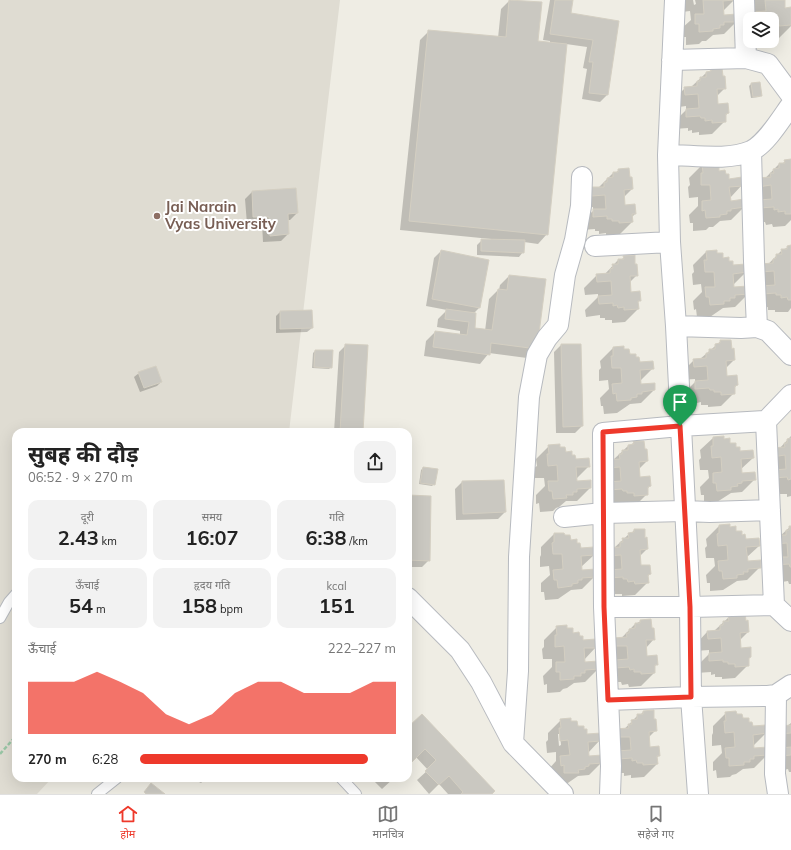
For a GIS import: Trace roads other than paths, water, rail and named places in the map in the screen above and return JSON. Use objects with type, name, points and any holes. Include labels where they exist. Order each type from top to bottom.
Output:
[{"type":"street","points":[[675,0],[668,155],[670,242],[676,326],[684,511],[690,607],[691,697],[698,794]]},
{"type":"street","points":[[744,0],[746,58]]},
{"type":"street","points":[[672,60],[746,58],[768,64],[791,95]]},
{"type":"street","points":[[668,155],[728,156],[751,151],[769,136],[791,105]]},
{"type":"street","points":[[751,151],[757,327]]},
{"type":"street","points":[[513,743],[518,671],[519,557],[529,397],[537,355],[547,338],[558,325],[566,275],[575,240],[581,206],[582,177]]},
{"type":"street","points":[[595,246],[670,242]]},
{"type":"street","points":[[676,326],[757,327],[768,331],[791,355]]},
{"type":"street","points":[[610,794],[611,766],[604,607],[603,432],[766,421],[791,395]]},
{"type":"street","points":[[766,421],[774,605],[791,621]]},
{"type":"street","points":[[564,518],[603,513],[770,510]]},
{"type":"street","points":[[412,602],[460,650],[481,682],[513,743],[563,794]]},
{"type":"street","points":[[604,607],[774,605]]},
{"type":"street","points":[[608,700],[691,697],[784,690],[775,774],[778,794]]},
{"type":"lane","points":[[0,618],[12,599]]},
{"type":"lane","points":[[97,794],[112,782]]},
{"type":"lane","points":[[345,782],[356,794]]},
{"type":"place","name":"Jai Narain Vyas University","points":[[157,216]]}]
